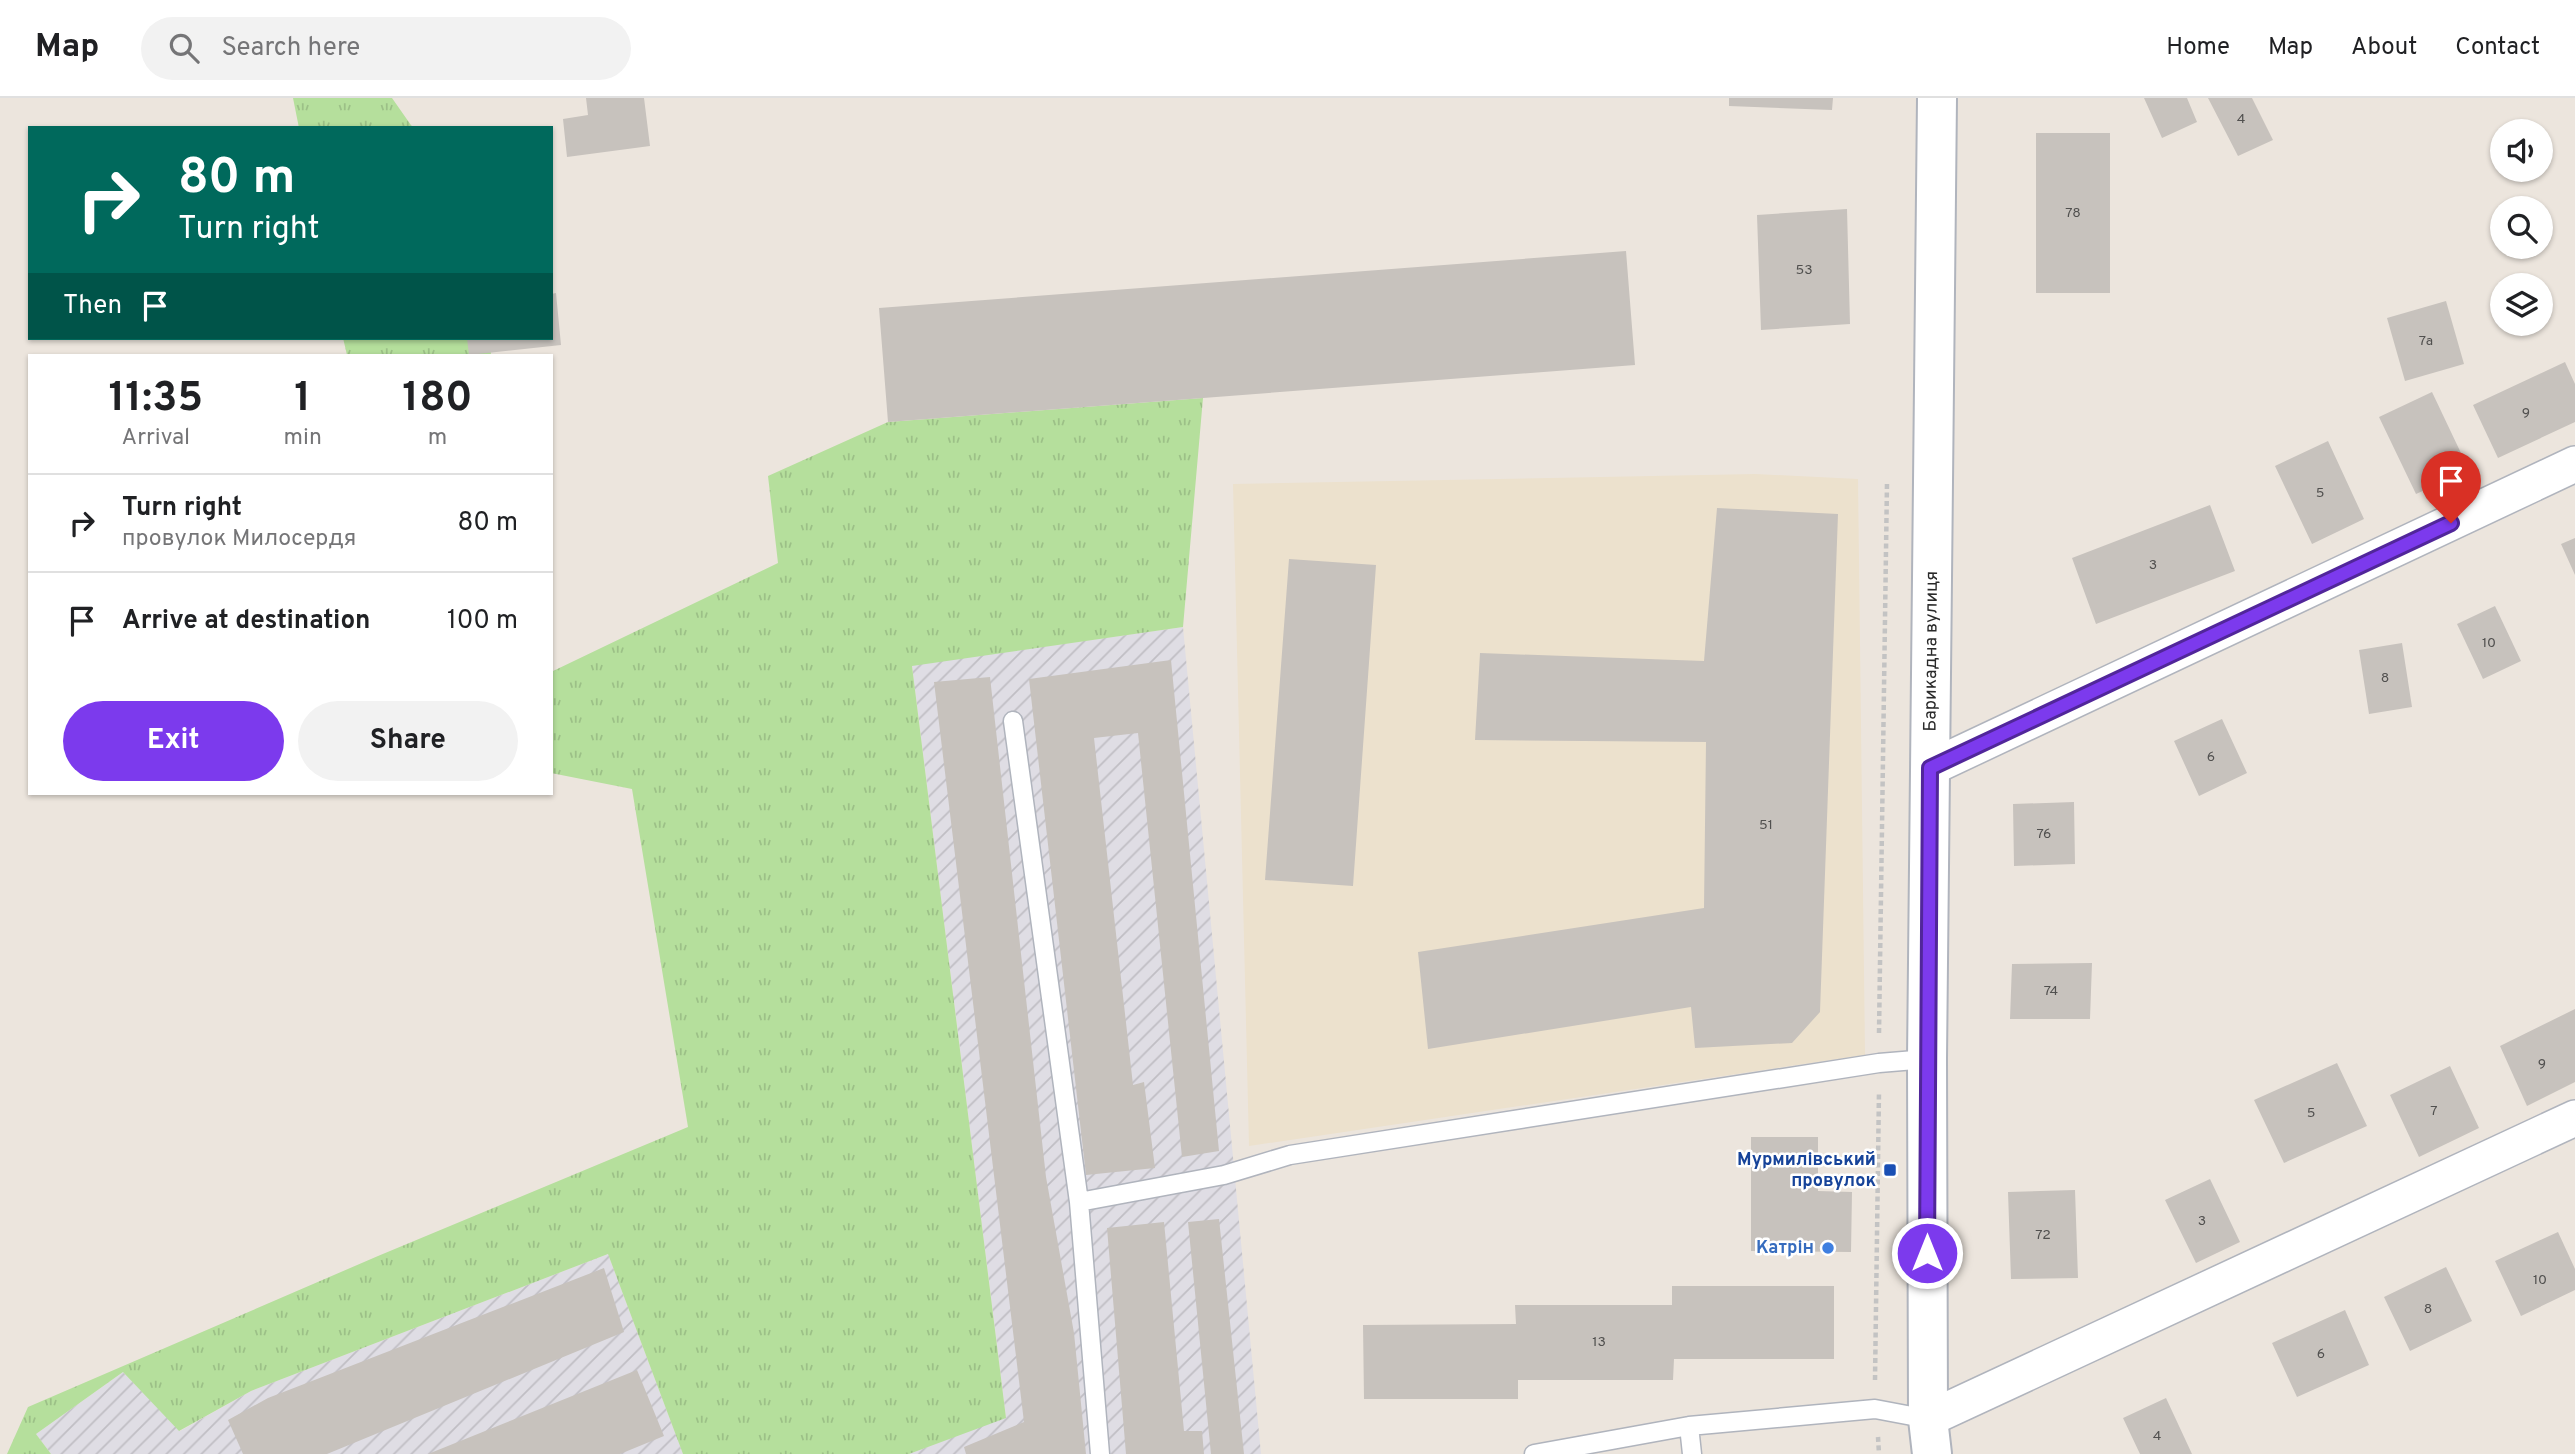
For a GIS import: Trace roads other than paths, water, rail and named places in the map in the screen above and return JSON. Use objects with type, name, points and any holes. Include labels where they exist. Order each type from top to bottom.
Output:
[{"type":"street","name":"Барикадна вулиця","points":[[1930,1437],[1927,1059],[1937,98]]},
{"type":"street","points":[[1930,768],[2575,464]]},
{"type":"street","points":[[1930,1437],[2575,1118]]},
{"type":"lane","points":[[1013,721],[1079,1202],[1100,1454]]},
{"type":"lane","points":[[1079,1202],[1224,1175],[1290,1155],[1879,1063],[1927,1059]]},
{"type":"lane","points":[[1534,1454],[1689,1426],[1875,1409],[1930,1437]]},
{"type":"lane","points":[[1689,1426],[1692,1454]]},
{"type":"place","name":"Мурмилівський провулок","points":[[1890,1170]]},
{"type":"place","name":"Катрін","points":[[1828,1248]]}]
